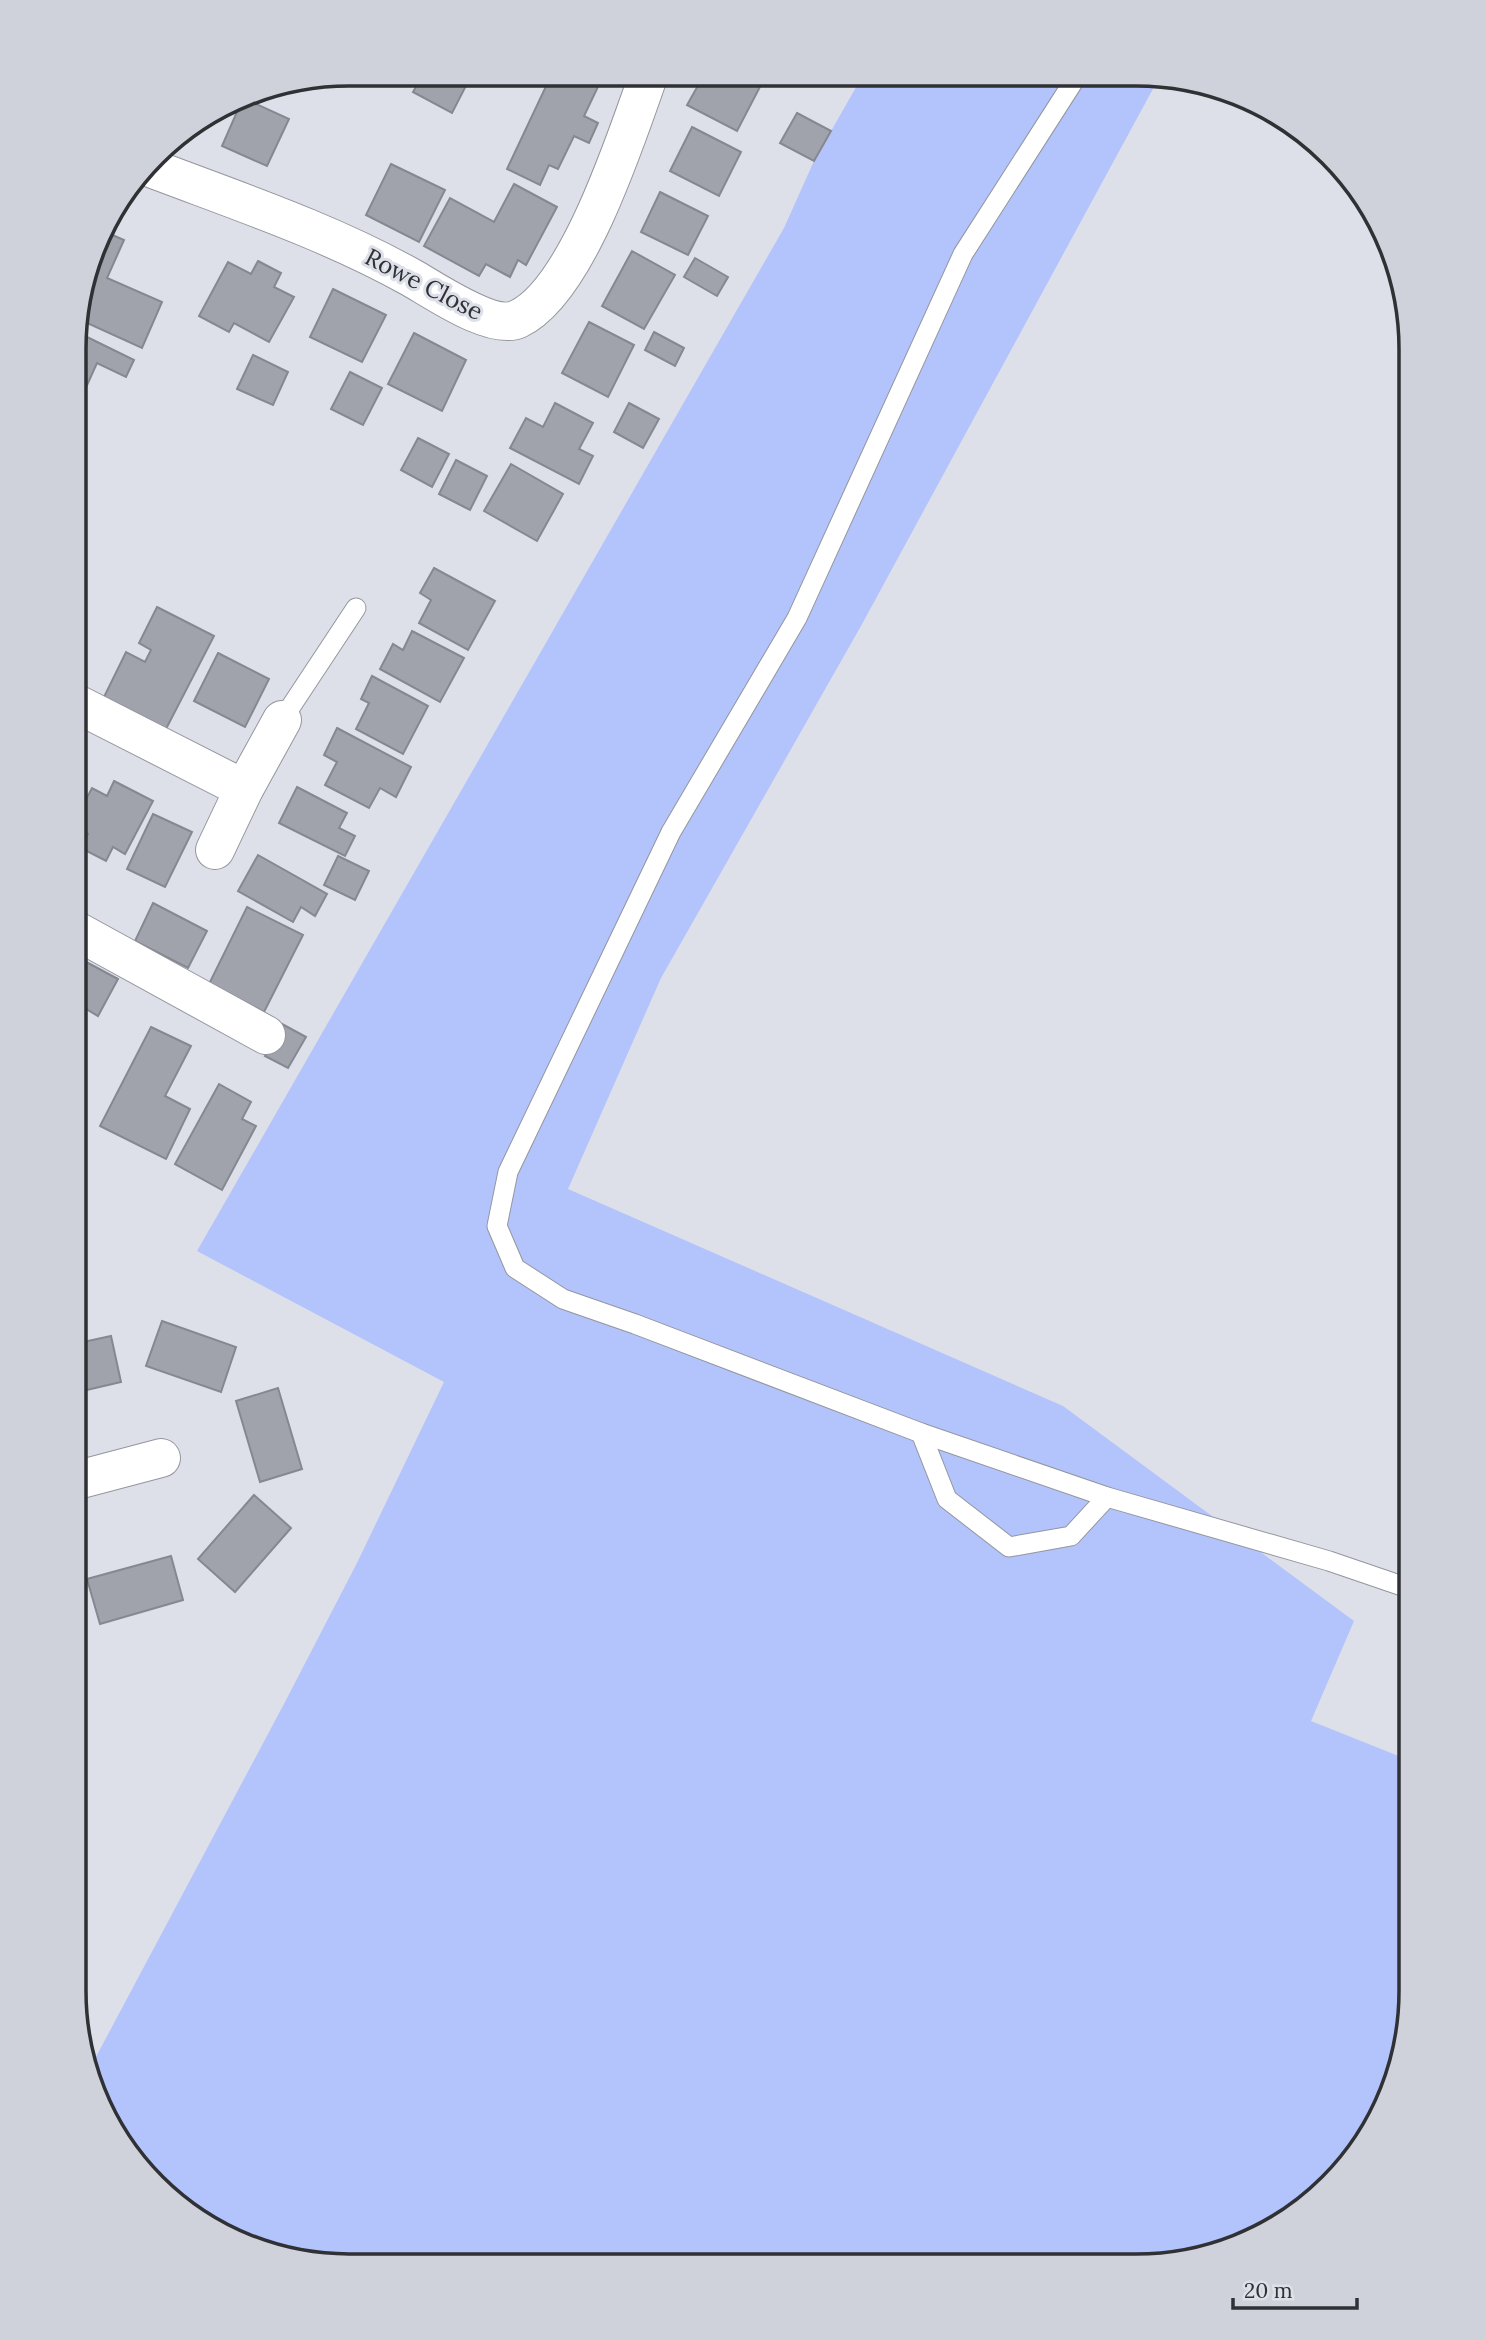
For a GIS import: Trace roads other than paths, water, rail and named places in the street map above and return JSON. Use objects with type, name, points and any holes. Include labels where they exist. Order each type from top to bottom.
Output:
[{"type":"street","name":"Rowe Close","points":[[156,170],[335,238],[465,307],[495,320],[517,320],[535,307],[557,282],[597,214],[645,86]]},
{"type":"street","points":[[86,709],[244,789]]},
{"type":"street","points":[[215,850],[244,789],[282,720]]},
{"type":"street","points":[[86,936],[266,1035]]},
{"type":"street","points":[[86,1478],[161,1458]]},
{"type":"lane","points":[[1071,86],[963,254],[797,618],[671,832],[508,1172],[497,1226],[515,1268],[563,1299],[921,1433],[1107,1497],[1329,1561],[1399,1585]]},
{"type":"lane","points":[[282,720],[356,608]]},
{"type":"lane","points":[[921,1433],[947,1499],[1009,1547],[1071,1536],[1107,1497]]}]
